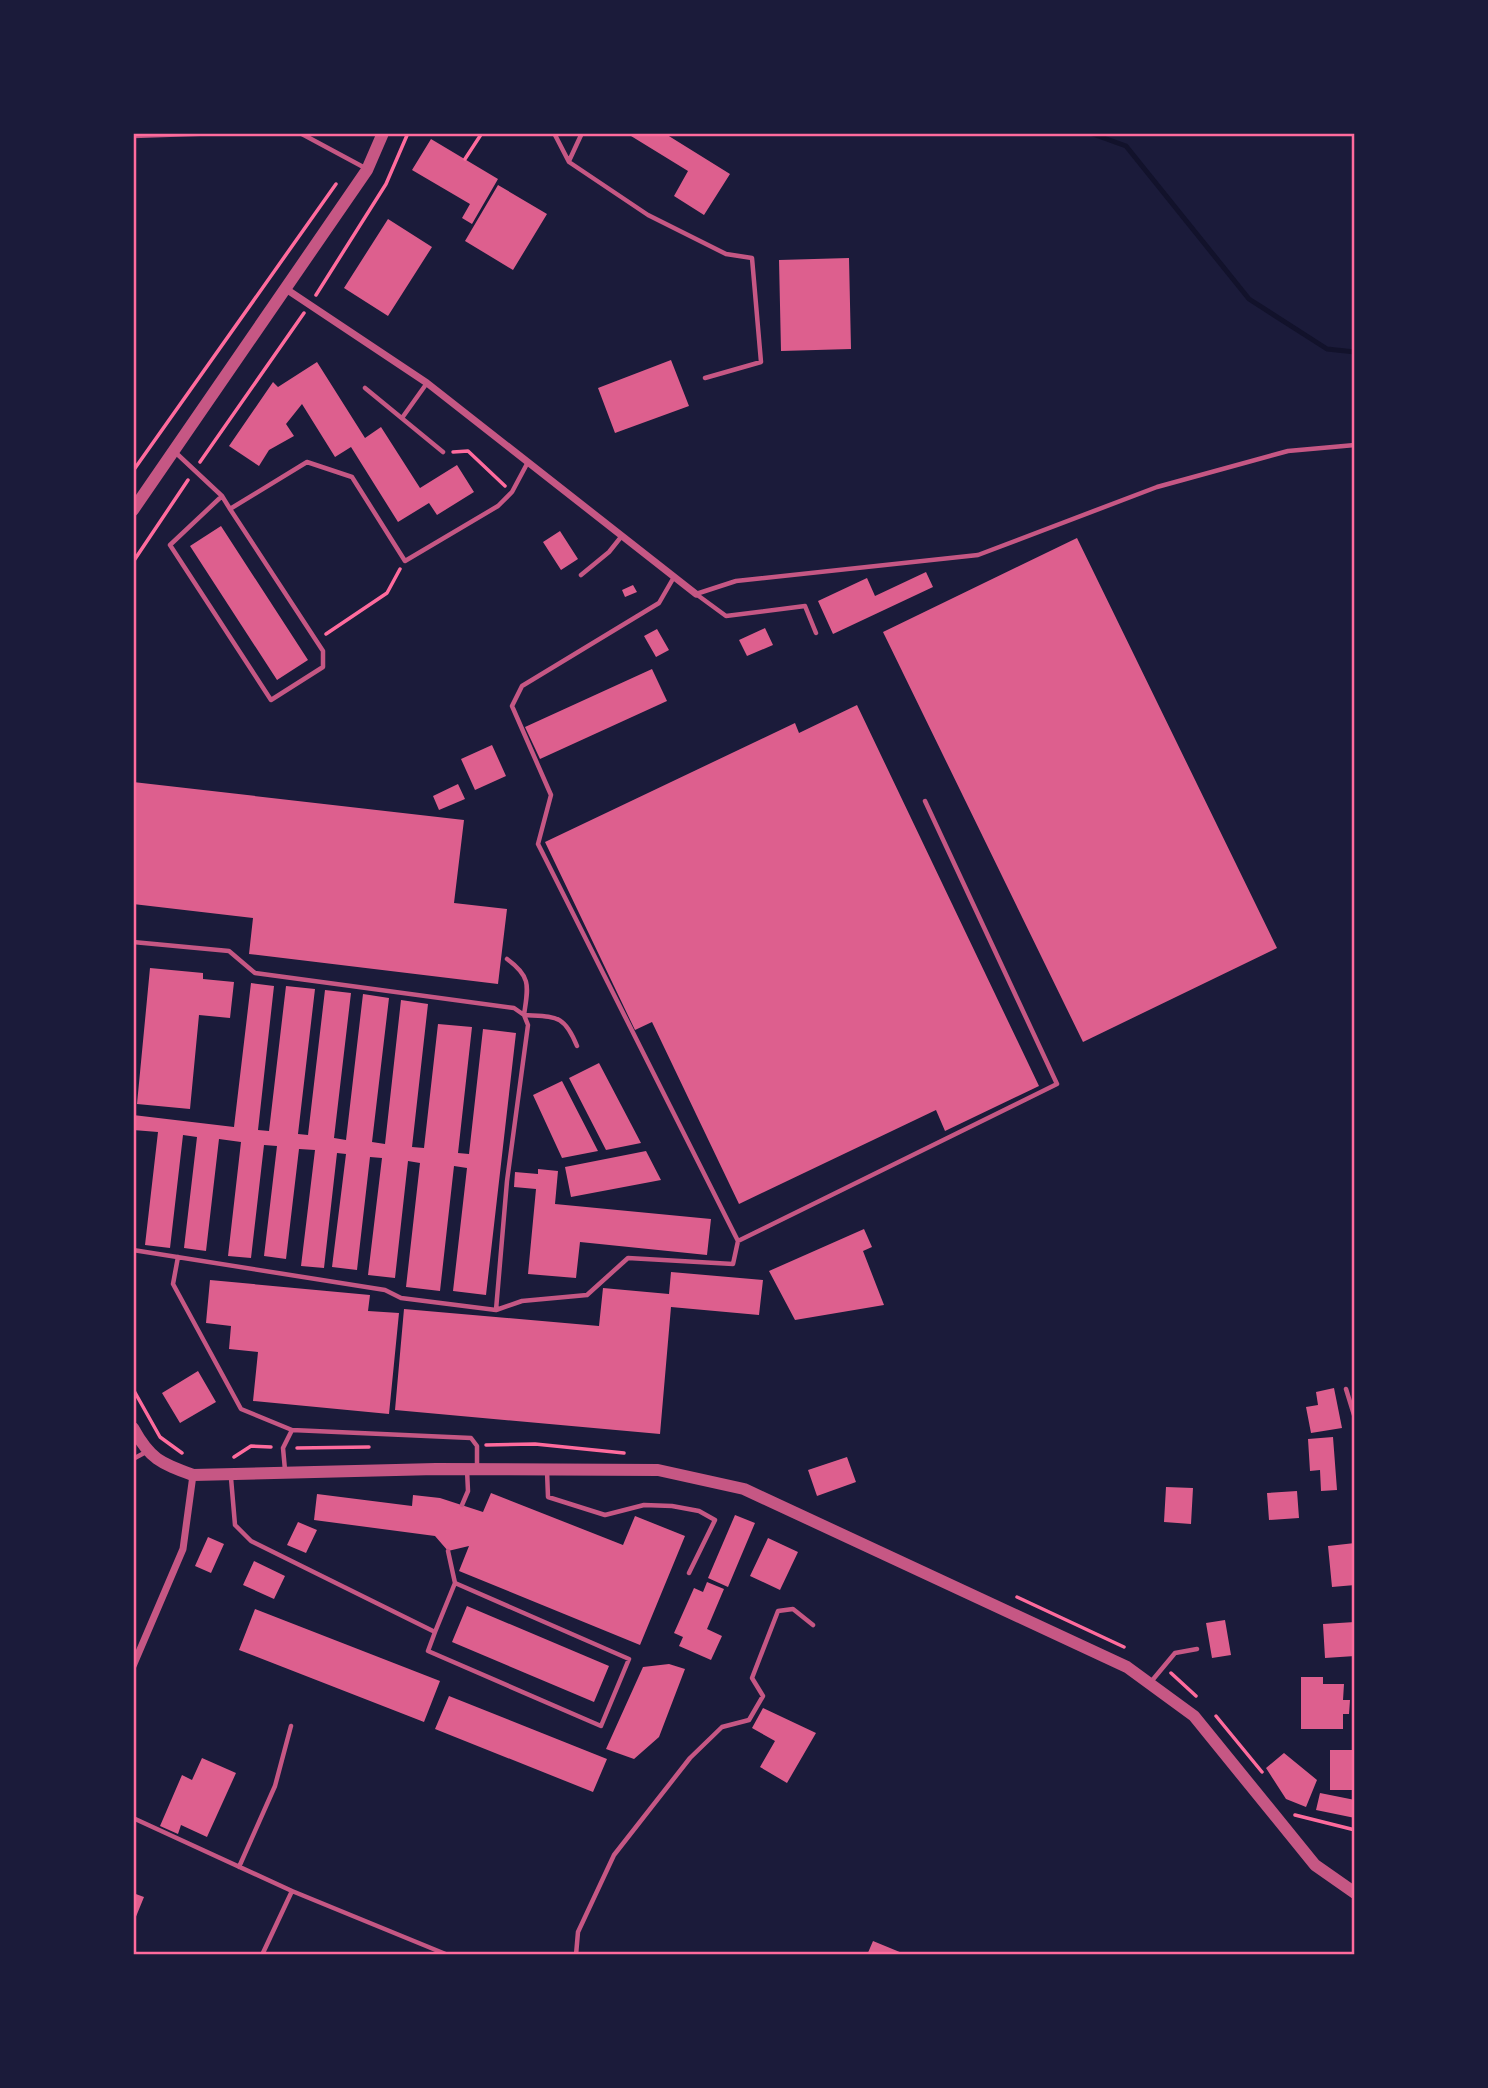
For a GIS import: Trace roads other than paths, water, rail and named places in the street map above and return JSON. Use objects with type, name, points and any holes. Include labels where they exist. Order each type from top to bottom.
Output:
[{"type":"street","points":[[133,510],[367,170],[383,133]]},
{"type":"street","points":[[286,289],[427,383],[696,594]]},
{"type":"street","points":[[133,1428],[146,1452],[162,1464],[193,1475],[231,1477],[472,1469],[658,1470],[744,1489],[1127,1667],[1194,1716],[1315,1865],[1355,1893]]},
{"type":"street","points":[[133,1666],[183,1549],[193,1475]]},
{"type":"lane","points":[[133,136],[223,133]]},
{"type":"lane","points":[[300,133],[367,170]]},
{"type":"lane","points":[[554,133],[569,162],[648,215],[726,254],[752,258],[761,362],[705,378]]},
{"type":"lane","points":[[569,162],[582,133]]},
{"type":"lane","points":[[402,418],[427,383]]},
{"type":"lane","points":[[365,388],[443,452]]},
{"type":"lane","points":[[696,594],[736,581],[978,555],[1157,487],[1288,451],[1355,445]]},
{"type":"lane","points":[[174,451],[222,496],[323,651],[324,667],[271,700],[170,545],[222,496]]},
{"type":"lane","points":[[230,509],[307,462],[352,477],[405,561],[498,506],[512,492],[528,461]]},
{"type":"lane","points":[[581,575],[609,552],[621,537]]},
{"type":"lane","points":[[133,1250],[385,1290],[401,1298],[496,1310],[522,1301],[587,1295],[628,1258],[733,1264],[738,1241],[538,844],[551,795],[512,706],[522,686],[659,603],[674,577]]},
{"type":"lane","points":[[696,594],[726,616],[805,606],[816,633]]},
{"type":"lane","points":[[738,1241],[1057,1084],[925,801]]},
{"type":"lane","points":[[133,942],[229,951],[255,973],[514,1008],[524,1015],[557,1017],[568,1025],[577,1046]]},
{"type":"lane","points":[[496,1310],[507,1181],[528,1025],[524,1015],[529,986],[521,969],[507,959]]},
{"type":"lane","points":[[178,1257],[173,1284],[241,1409],[292,1430],[471,1438],[477,1446],[463,1505]]},
{"type":"lane","points":[[1346,1389],[1355,1419]]},
{"type":"lane","points":[[285,1474],[284,1448],[292,1430]]},
{"type":"lane","points":[[133,1459],[146,1452]]},
{"type":"lane","points":[[547,1470],[548,1497],[605,1515],[644,1505],[672,1506],[699,1511],[715,1520],[689,1573]]},
{"type":"lane","points":[[231,1477],[234,1525],[251,1541],[435,1632]]},
{"type":"lane","points":[[448,1550],[455,1583],[428,1651],[601,1726],[629,1659],[455,1583]]},
{"type":"lane","points":[[576,1955],[578,1932],[614,1855],[690,1758],[722,1727],[749,1720],[763,1696],[752,1678],[778,1611],[793,1609],[813,1625]]},
{"type":"lane","points":[[1149,1684],[1175,1653],[1196,1648]]},
{"type":"lane","points":[[239,1867],[275,1786],[291,1726]]},
{"type":"lane","points":[[133,1818],[292,1891],[448,1955]]},
{"type":"lane","points":[[262,1955],[292,1891]]},
{"type":"waterway","points":[[1090,133],[1126,146],[1249,299],[1327,349],[1355,352]]}]
